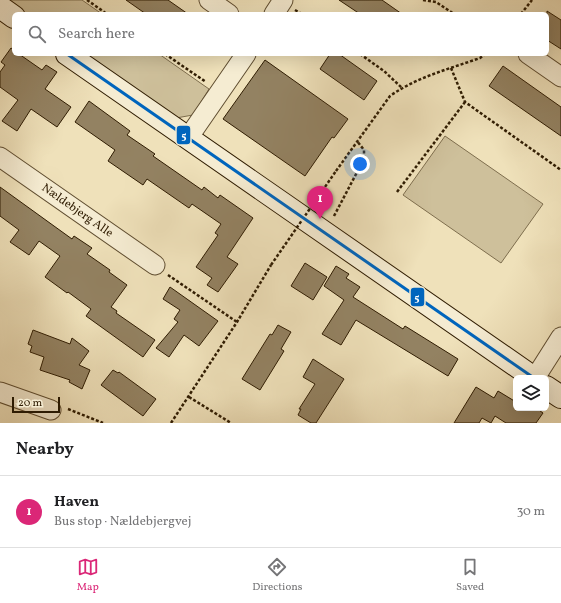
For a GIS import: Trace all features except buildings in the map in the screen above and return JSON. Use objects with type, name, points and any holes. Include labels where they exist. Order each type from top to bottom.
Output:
[{"type":"street","points":[[209,0],[226,12]]},
{"type":"street","points":[[275,12],[283,0]]},
{"type":"street","points":[[0,7],[12,16]]},
{"type":"street","points":[[70,56],[530,375]]},
{"type":"street","points":[[188,138],[245,56]]},
{"type":"street","points":[[531,56],[561,77]]},
{"type":"street","name":"Nældebjerg Alle","points":[[0,157],[155,265]]},
{"type":"street","points":[[536,375],[561,337]]},
{"type":"street","points":[[549,388],[561,397]]},
{"type":"street","points":[[0,392],[51,410]]},
{"type":"path","points":[[87,0],[104,12]]},
{"type":"path","points":[[423,0],[436,2],[451,12]]},
{"type":"path","points":[[523,12],[532,0]]},
{"type":"path","points":[[168,56],[220,92]]},
{"type":"path","points":[[363,56],[384,71],[402,88]]},
{"type":"path","points":[[171,423],[237,322],[271,265],[390,96],[422,78],[482,56]]},
{"type":"path","points":[[451,68],[465,102],[561,170]]},
{"type":"path","points":[[397,192],[465,102]]},
{"type":"path","points":[[325,233],[364,159],[364,150],[357,141]]},
{"type":"path","points":[[155,265],[237,322]]},
{"type":"path","points":[[189,397],[231,423]]},
{"type":"path","points":[[51,410],[60,406],[103,423]]},
{"type":"shaded area","points":[[5,0],[82,0],[99,12],[22,12]]},
{"type":"shaded area","points":[[86,56],[162,56],[209,89],[193,115],[176,118]]},
{"type":"shaded area","points":[[445,136],[543,204],[501,263],[403,195]]},
{"type":"transit line","name":"5","points":[[70,56],[530,375]]},
{"type":"place","name":"Haven","points":[[320,219]]}]
